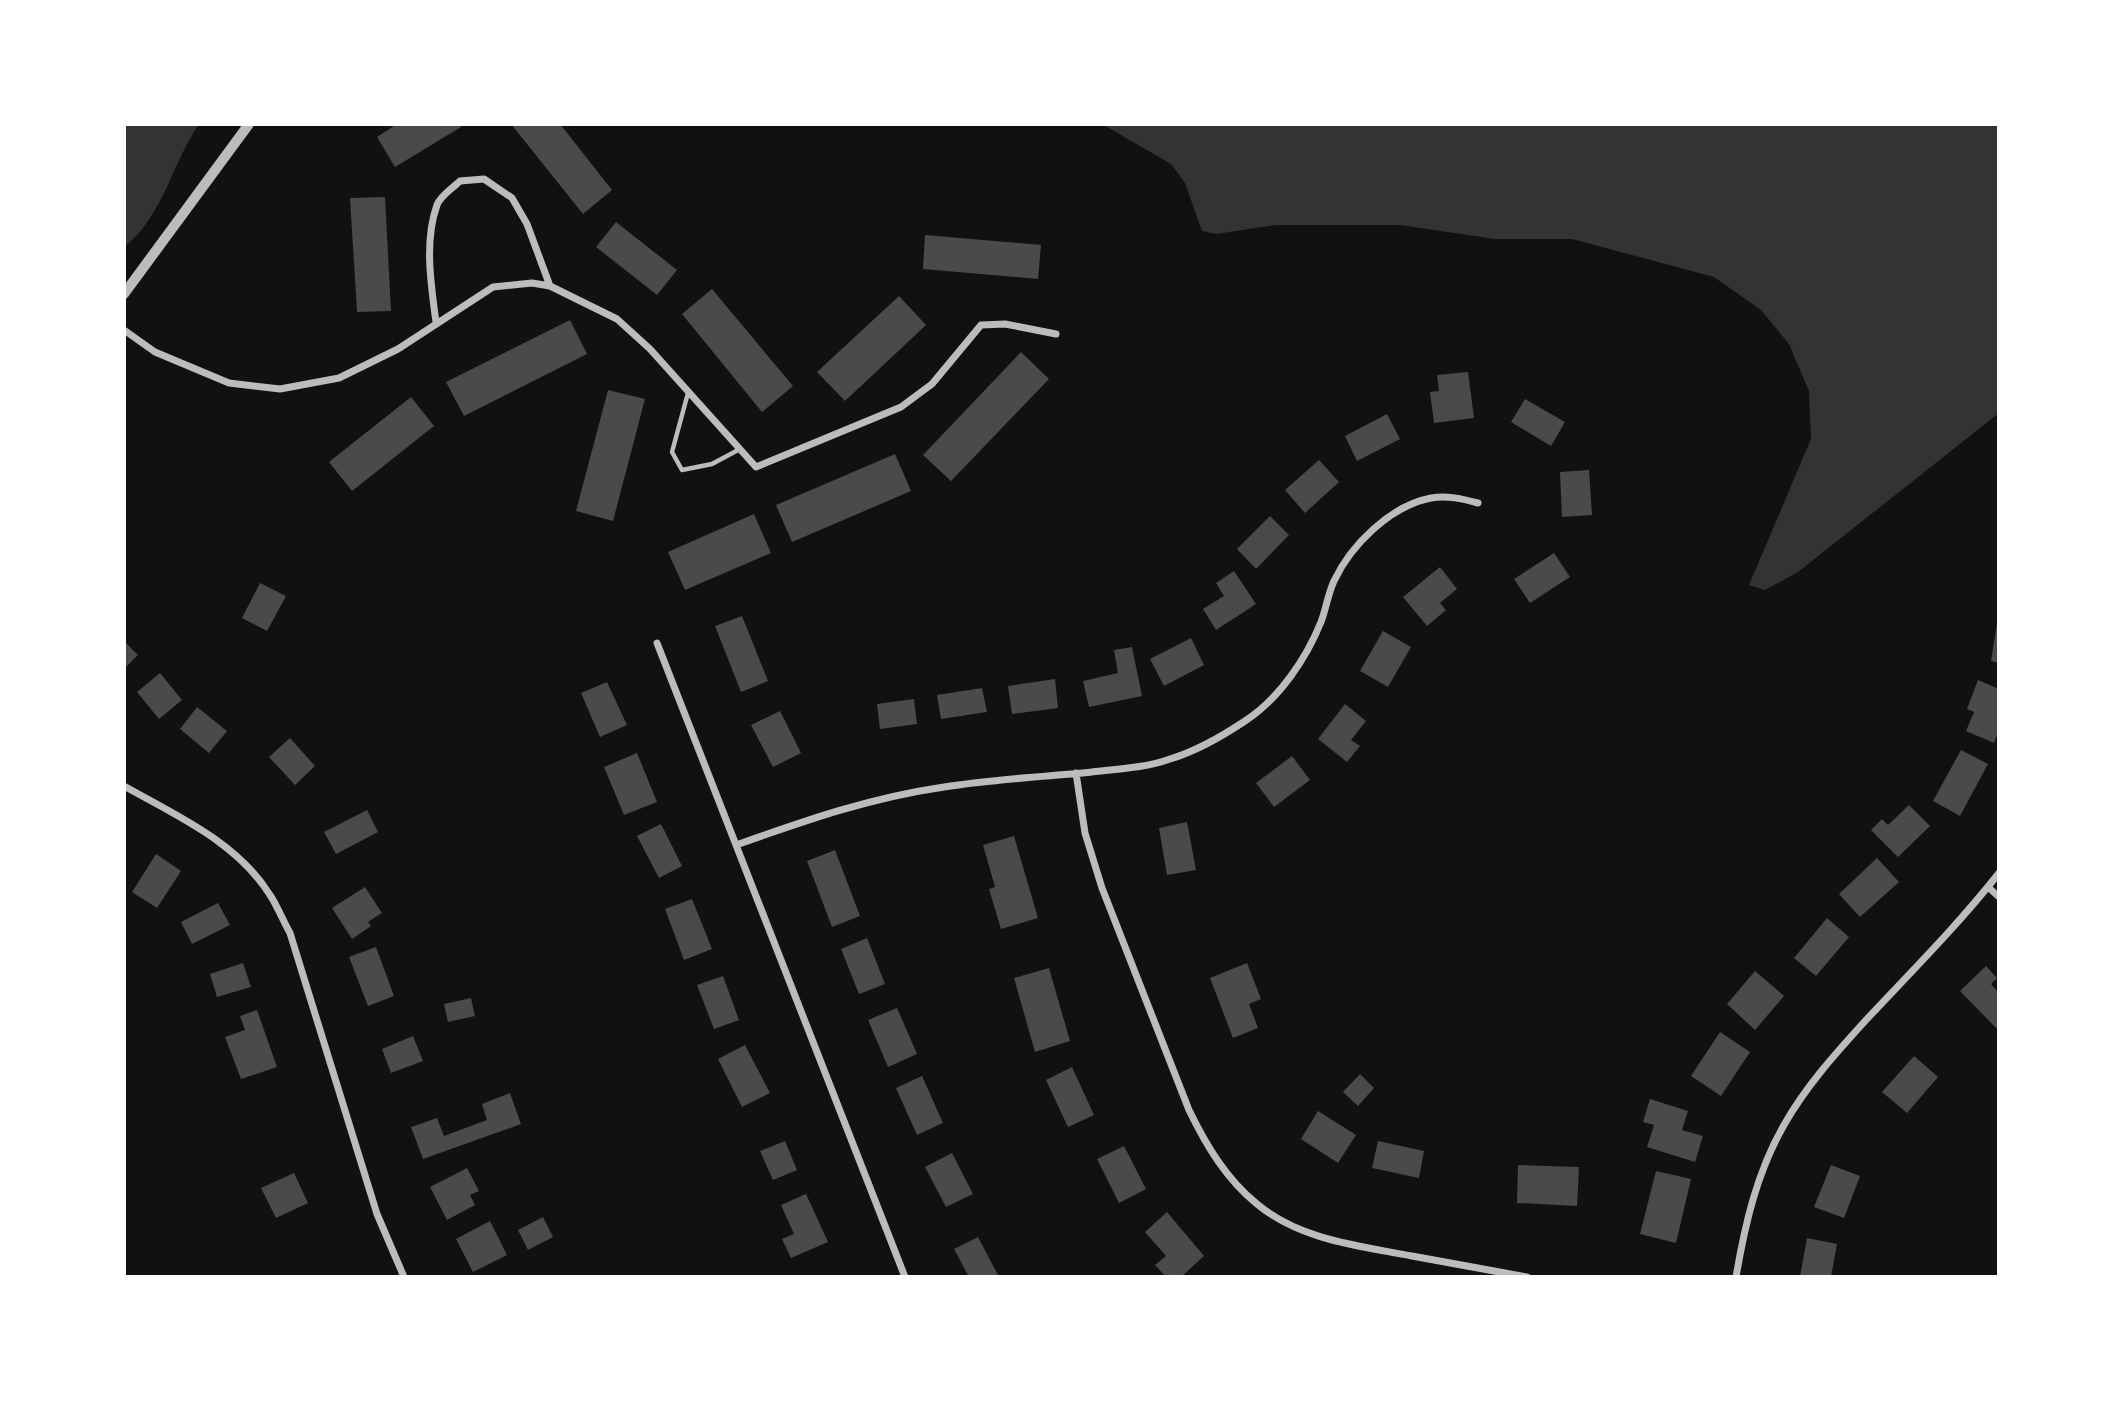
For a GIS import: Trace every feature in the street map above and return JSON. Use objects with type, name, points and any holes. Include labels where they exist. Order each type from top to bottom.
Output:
[{"type":"street","points":[[124,294],[249,124]]},
{"type":"street","points":[[436,322],[431,279],[431,237],[438,203],[460,181],[484,179],[512,198],[527,224],[550,286]]},
{"type":"street","points":[[124,330],[155,352],[229,383],[280,388],[339,378],[398,349],[493,287],[532,283],[550,286],[617,319],[650,349],[756,467],[901,407],[932,384],[981,325],[1005,324],[1056,334]]},
{"type":"street","points":[[736,845],[819,815],[877,799],[947,786],[1137,767],[1169,760],[1207,745],[1249,719],[1279,691],[1303,658],[1321,621],[1333,583],[1349,555],[1370,531],[1396,513],[1430,498],[1452,497],[1478,503]]},
{"type":"street","points":[[657,643],[905,1277]]},
{"type":"street","points":[[1076,773],[1086,833],[1102,887],[1189,1110],[1206,1144],[1231,1180],[1258,1206],[1298,1229],[1341,1242],[1527,1277]]},
{"type":"street","points":[[124,786],[214,837],[235,854],[269,893],[290,933],[377,1214],[404,1277]]},
{"type":"street","points":[[1736,1277],[1742,1241],[1756,1189],[1782,1127],[1803,1093],[1830,1059],[1999,873]]},
{"type":"street","points":[[1988,887],[1999,897]]},
{"type":"lane","points":[[688,392],[673,452],[682,470],[712,464],[740,449]]},
{"type":"shaded area","points":[[124,124],[199,124],[158,205],[137,235],[124,247]]},
{"type":"shaded area","points":[[1102,124],[1999,124],[1999,413],[1798,572],[1765,590],[1749,585],[1811,439],[1809,391],[1789,344],[1761,310],[1714,277],[1572,239],[1495,239],[1400,225],[1276,225],[1216,234],[1202,231],[1185,183],[1171,164]]},
{"type":"building","points":[[397,124],[459,124],[461,127],[395,167],[377,137]]},
{"type":"building","points":[[511,124],[560,124],[612,190],[583,214]]},
{"type":"building","points":[[385,197],[391,311],[357,312],[350,198]]},
{"type":"building","points":[[616,222],[677,270],[657,295],[596,247]]},
{"type":"building","points":[[925,235],[1041,245],[1038,279],[923,269]]},
{"type":"building","points":[[712,289],[793,386],[762,412],[682,314]]},
{"type":"building","points":[[899,296],[926,325],[845,401],[817,372]]},
{"type":"building","points":[[570,320],[587,354],[464,416],[446,382]]},
{"type":"building","points":[[1021,352],[1049,379],[951,481],[923,455]]},
{"type":"building","points":[[1468,372],[1474,418],[1434,423],[1430,392],[1439,391],[1437,375]]},
{"type":"building","points":[[608,390],[645,399],[613,521],[576,511]]},
{"type":"building","points":[[411,397],[434,426],[352,491],[329,462]]},
{"type":"building","points":[[1525,399],[1565,422],[1551,446],[1511,422]]},
{"type":"building","points":[[1387,414],[1400,439],[1357,461],[1345,436]]},
{"type":"building","points":[[895,454],[911,491],[792,542],[776,505]]},
{"type":"building","points":[[1319,460],[1339,482],[1305,513],[1285,490]]},
{"type":"building","points":[[1589,470],[1592,515],[1562,517],[1560,472]]},
{"type":"building","points":[[754,514],[771,553],[685,590],[668,552]]},
{"type":"building","points":[[1270,516],[1289,535],[1256,569],[1237,549]]},
{"type":"building","points":[[1554,553],[1570,577],[1530,603],[1514,579]]},
{"type":"building","points":[[1440,567],[1457,589],[1440,603],[1446,610],[1427,626],[1403,597]]},
{"type":"building","points":[[1234,571],[1256,604],[1216,630],[1203,609],[1224,596],[1216,583]]},
{"type":"building","points":[[260,583],[286,596],[267,631],[242,618]]},
{"type":"building","points":[[742,616],[768,681],[741,692],[715,626]]},
{"type":"building","points":[[1999,623],[1999,663],[1991,661]]},
{"type":"building","points":[[1383,631],[1411,647],[1388,687],[1360,671]]},
{"type":"building","points":[[1191,638],[1204,665],[1164,686],[1150,659]]},
{"type":"building","points":[[124,641],[138,655],[124,669]]},
{"type":"building","points":[[1132,647],[1142,696],[1089,707],[1083,681],[1118,673],[1114,650]]},
{"type":"building","points":[[160,673],[182,700],[159,719],[137,692]]},
{"type":"building","points":[[1055,679],[1058,708],[1012,714],[1008,686]]},
{"type":"building","points":[[1978,680],[1999,689],[1999,730],[1994,743],[1966,731],[1974,712],[1967,709]]},
{"type":"building","points":[[607,682],[627,725],[600,737],[581,693]]},
{"type":"building","points":[[982,688],[987,712],[941,719],[937,695]]},
{"type":"building","points":[[914,699],[917,724],[880,729],[877,704]]},
{"type":"building","points":[[1345,704],[1366,721],[1351,740],[1360,746],[1347,762],[1318,739]]},
{"type":"building","points":[[197,707],[227,731],[209,753],[180,729]]},
{"type":"building","points":[[780,711],[801,753],[773,767],[751,725]]},
{"type":"building","points":[[290,738],[315,766],[295,785],[269,757]]},
{"type":"building","points":[[1961,750],[1988,764],[1960,816],[1933,801]]},
{"type":"building","points":[[637,753],[657,802],[624,815],[604,767]]},
{"type":"building","points":[[1292,756],[1310,780],[1274,807],[1256,783]]},
{"type":"building","points":[[1909,805],[1930,826],[1898,857],[1871,830],[1882,819],[1888,825]]},
{"type":"building","points":[[367,810],[378,832],[336,854],[324,832]]},
{"type":"building","points":[[1187,822],[1196,870],[1167,875],[1159,828]]},
{"type":"building","points":[[661,824],[682,866],[659,878],[637,836]]},
{"type":"building","points":[[1014,836],[1038,918],[1001,929],[989,889],[995,887],[983,845]]},
{"type":"building","points":[[835,850],[860,916],[832,927],[807,861]]},
{"type":"building","points":[[156,854],[181,871],[157,908],[132,892]]},
{"type":"building","points":[[1877,858],[1899,882],[1860,917],[1839,894]]},
{"type":"building","points":[[365,887],[382,913],[368,922],[371,926],[352,939],[332,908]]},
{"type":"building","points":[[692,899],[712,949],[684,960],[665,909]]},
{"type":"building","points":[[218,903],[230,925],[192,944],[181,922]]},
{"type":"building","points":[[1827,918],[1849,937],[1816,976],[1794,958]]},
{"type":"building","points":[[867,938],[885,984],[859,994],[841,949]]},
{"type":"building","points":[[376,947],[394,996],[368,1006],[349,957]]},
{"type":"building","points":[[243,963],[251,987],[217,997],[210,974]]},
{"type":"building","points":[[1247,963],[1261,999],[1249,1004],[1258,1028],[1233,1038],[1210,978]]},
{"type":"building","points":[[1986,966],[1997,978],[1991,984],[1999,993],[1999,1031],[1960,991]]},
{"type":"building","points":[[1049,968],[1070,1041],[1035,1052],[1014,978]]},
{"type":"building","points":[[1755,971],[1784,996],[1755,1030],[1727,1004]]},
{"type":"building","points":[[723,976],[739,1020],[714,1029],[697,985]]},
{"type":"building","points":[[471,998],[475,1016],[448,1022],[444,1004]]},
{"type":"building","points":[[897,1008],[917,1054],[888,1067],[868,1020]]},
{"type":"building","points":[[257,1010],[277,1067],[241,1079],[225,1037],[245,1030],[240,1016]]},
{"type":"building","points":[[1720,1032],[1750,1052],[1721,1096],[1691,1076]]},
{"type":"building","points":[[413,1036],[423,1061],[391,1073],[382,1049]]},
{"type":"building","points":[[745,1045],[770,1093],[742,1107],[718,1059]]},
{"type":"building","points":[[1914,1056],[1938,1077],[1907,1113],[1882,1092]]},
{"type":"building","points":[[1072,1067],[1094,1115],[1068,1127],[1046,1080]]},
{"type":"building","points":[[1360,1074],[1374,1088],[1358,1106],[1343,1092]]},
{"type":"building","points":[[922,1076],[943,1123],[917,1135],[896,1088]]},
{"type":"building","points":[[510,1093],[521,1124],[423,1159],[411,1127],[437,1118],[444,1136],[487,1120],[482,1104]]},
{"type":"building","points":[[1650,1099],[1688,1111],[1682,1130],[1703,1136],[1695,1162],[1647,1147],[1654,1125],[1643,1122]]},
{"type":"building","points":[[1318,1111],[1356,1135],[1338,1163],[1301,1139]]},
{"type":"building","points":[[785,1141],[797,1170],[773,1180],[760,1151]]},
{"type":"building","points":[[1378,1141],[1424,1151],[1419,1178],[1372,1168]]},
{"type":"building","points":[[1124,1146],[1146,1189],[1119,1203],[1097,1159]]},
{"type":"building","points":[[952,1153],[973,1194],[946,1207],[925,1167]]},
{"type":"building","points":[[1518,1165],[1579,1167],[1577,1206],[1517,1203]]},
{"type":"building","points":[[1831,1165],[1860,1176],[1844,1218],[1814,1207]]},
{"type":"building","points":[[467,1168],[479,1191],[470,1195],[475,1205],[447,1220],[430,1187]]},
{"type":"building","points":[[1656,1171],[1691,1179],[1676,1243],[1640,1234]]},
{"type":"building","points":[[294,1173],[308,1203],[276,1218],[261,1188]]},
{"type":"building","points":[[806,1194],[828,1242],[791,1258],[782,1239],[794,1234],[781,1205]]},
{"type":"building","points":[[1167,1212],[1204,1256],[1181,1277],[1166,1277],[1155,1265],[1166,1256],[1145,1232]]},
{"type":"building","points":[[543,1217],[553,1237],[528,1250],[518,1230]]},
{"type":"building","points":[[490,1221],[507,1255],[473,1272],[456,1239]]},
{"type":"building","points":[[978,1237],[999,1277],[969,1277],[954,1249]]},
{"type":"building","points":[[1807,1238],[1837,1244],[1831,1277],[1800,1277]]}]
